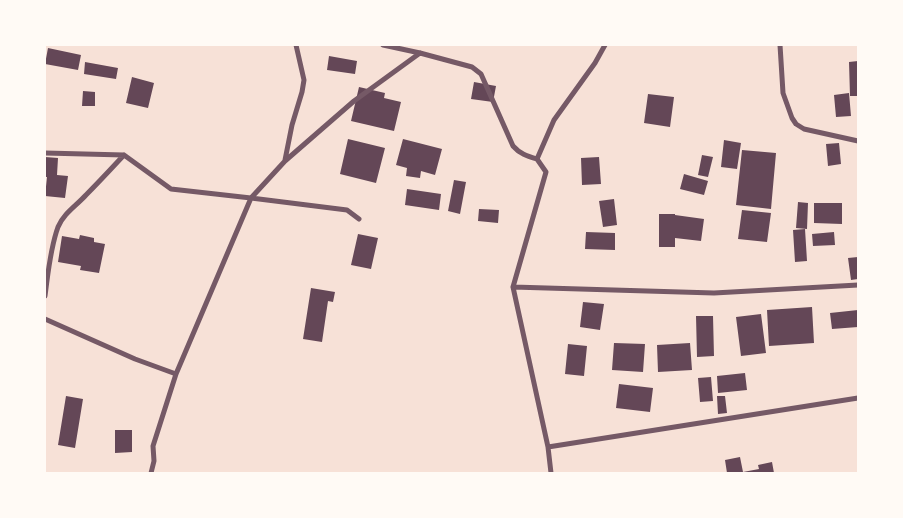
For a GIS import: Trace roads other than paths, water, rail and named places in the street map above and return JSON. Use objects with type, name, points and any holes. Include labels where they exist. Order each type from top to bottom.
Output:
[{"type":"street","points":[[285,161],[304,80],[296,45]]},
{"type":"street","points":[[383,45],[472,67],[481,74],[513,146],[522,154],[537,159],[546,172],[513,287],[548,447],[551,473]]},
{"type":"street","points":[[537,159],[554,120],[595,63],[605,45]]},
{"type":"street","points":[[780,45],[783,93],[796,124],[804,129],[858,141]]},
{"type":"street","points":[[152,473],[154,461],[153,446],[176,374],[251,198],[285,161],[354,101],[420,53]]},
{"type":"street","points":[[45,154],[124,155],[171,189],[348,210],[359,219]]},
{"type":"street","points":[[45,296],[53,248],[64,216],[85,197],[124,155]]},
{"type":"street","points":[[513,287],[714,293],[858,284]]},
{"type":"street","points":[[45,319],[135,359],[176,374]]},
{"type":"street","points":[[548,447],[858,398]]}]
